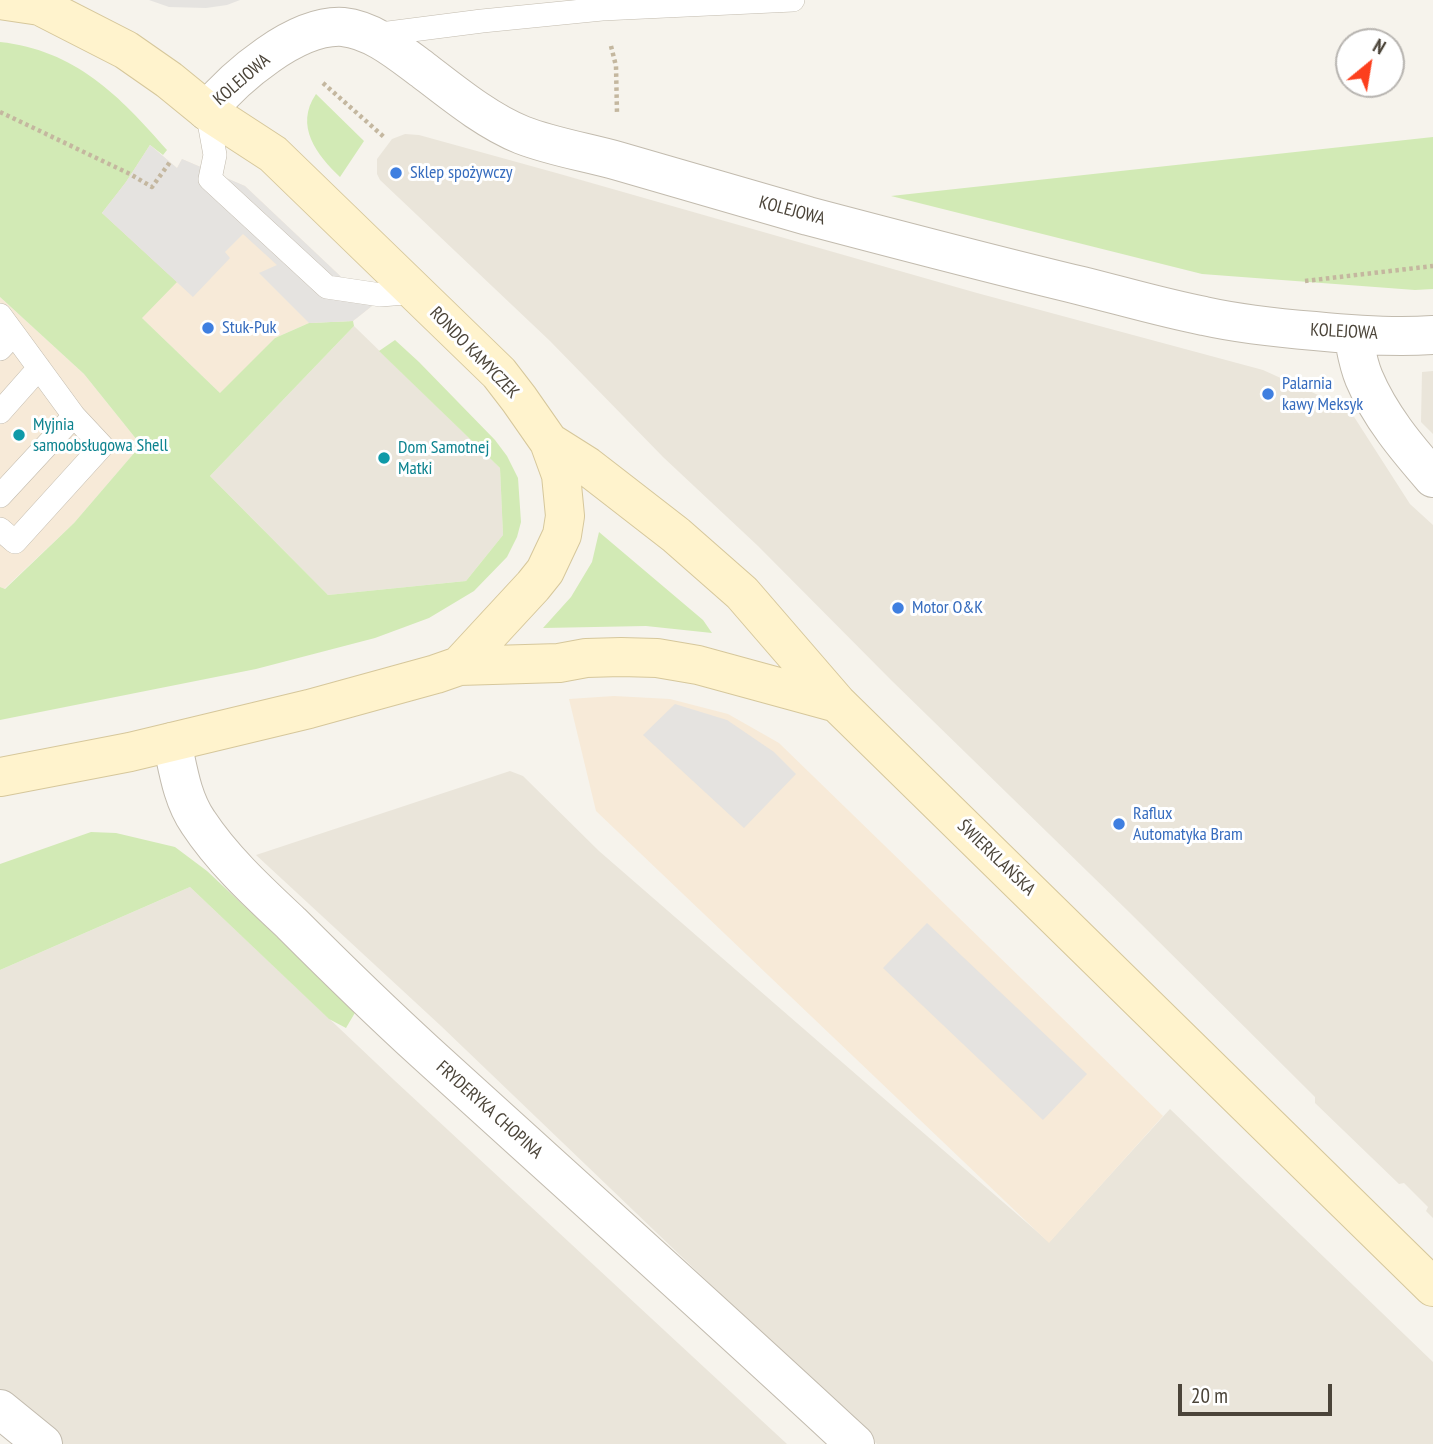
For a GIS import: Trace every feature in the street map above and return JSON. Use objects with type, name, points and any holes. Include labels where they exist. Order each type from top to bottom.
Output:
[{"type":"main road","name":"RONDO KAMYCZEK","points":[[0,0],[40,6],[126,50],[207,111],[273,153],[499,373],[549,442],[561,475],[565,516],[562,535],[545,571],[459,666],[309,709],[172,742],[0,777]]},
{"type":"main road","name":"ŚWIERKLAŃSKA","points":[[549,442],[587,466],[667,528],[742,593],[837,703],[1433,1287]]},
{"type":"main road","points":[[459,666],[559,663],[586,658],[657,658],[698,665],[837,703]]},
{"type":"street","name":"KOLEJOWA","points":[[207,111],[243,74],[283,46],[313,31],[331,27],[348,28],[370,35],[390,46],[468,103],[514,131],[549,144],[925,248],[1205,316],[1273,327],[1353,335],[1433,335]]},
{"type":"street","points":[[1353,335],[1364,378],[1381,411],[1404,445],[1433,478]]},
{"type":"street","name":"FRYDERYKA CHOPINA","points":[[172,742],[180,779],[196,820],[250,884],[383,1013],[855,1444]]},
{"type":"street","points":[[0,1409],[43,1444]]},
{"type":"lane","points":[[370,35],[602,9],[793,0]]},
{"type":"lane","points":[[207,111],[215,155],[210,179],[327,287],[381,295],[415,292]]},
{"type":"lane","points":[[0,314],[7,342],[39,368],[74,416],[102,446],[15,542],[0,529]]},
{"type":"lane","points":[[0,412],[39,368]]},
{"type":"lane","points":[[0,496],[74,416]]},
{"type":"path","points":[[602,9],[616,66],[617,120],[612,160]]},
{"type":"path","points":[[323,83],[384,137]]},
{"type":"path","points":[[0,113],[152,187],[170,162]]},
{"type":"shaded area","points":[[149,0],[240,0],[206,8],[169,7]]},
{"type":"shaded area","points":[[405,134],[419,135],[977,293],[1263,370],[1349,409],[1410,504],[1433,525],[1433,1218],[1426,1211],[1428,1207],[1404,1183],[1399,1184],[1315,1103],[1315,1097],[758,546],[663,457],[550,341],[380,180],[377,174],[377,159],[392,139]]},
{"type":"shaded area","points":[[150,145],[177,168],[182,159],[245,186],[372,306],[353,321],[309,323],[275,338],[221,394],[142,318],[102,213]]},
{"type":"shaded area","points":[[150,145],[177,168],[182,159],[245,186],[372,306],[353,321],[309,323],[259,273],[277,265],[243,234],[225,252],[230,258],[193,297],[102,213]]},
{"type":"shaded area","points":[[0,297],[84,374],[141,445],[74,523],[4,589],[0,587]]},
{"type":"shaded area","points":[[354,326],[500,468],[503,535],[466,581],[328,595],[210,476]]},
{"type":"shaded area","points":[[1433,371],[1433,434],[1421,422],[1422,372]]},
{"type":"shaded area","points":[[614,696],[670,699],[728,714],[779,743],[1163,1116],[1049,1243],[596,811],[569,699]]},
{"type":"shaded area","points":[[675,704],[727,720],[774,752],[796,774],[744,828],[643,735]]},
{"type":"shaded area","points":[[510,771],[523,776],[599,851],[1049,1242],[1170,1109],[1433,1362],[1433,1444],[877,1444],[441,1026],[256,855]]},
{"type":"shaded area","points":[[190,887],[787,1444],[59,1444],[0,1396],[0,970]]},
{"type":"shaded area","points":[[927,923],[1087,1074],[1043,1120],[883,968]]},
{"type":"green space","points":[[0,42],[27,47],[73,65],[132,111],[167,150],[163,155],[150,145],[102,213],[177,282],[142,318],[220,393],[275,338],[309,323],[353,321],[354,326],[210,476],[328,595],[466,581],[503,535],[500,468],[379,351],[395,340],[495,440],[518,478],[521,522],[517,537],[507,557],[474,591],[429,618],[375,638],[256,669],[0,720],[0,587],[5,589],[74,523],[141,445],[84,374],[0,297]]},
{"type":"green space","points":[[316,94],[364,141],[340,177],[316,150],[308,129],[307,117]]},
{"type":"green space","points":[[1433,137],[1433,289],[1415,290],[1202,274],[891,196]]},
{"type":"green space","points":[[599,532],[703,620],[712,633],[646,626],[543,628],[571,597],[592,562]]},
{"type":"green space","points":[[91,832],[116,833],[175,847],[207,871],[356,1011],[346,1028],[329,1019],[190,887],[0,970],[0,864]]},
{"type":"place","name":"Sklep spożywczy","points":[[396,173]]},
{"type":"place","name":"Stuk-Puk","points":[[208,328]]},
{"type":"place","name":"Palarnia kawy Meksyk","points":[[1268,394]]},
{"type":"place","name":"Myjnia samoobsługowa Shell","points":[[19,435]]},
{"type":"place","name":"Dom Samotnej Matki","points":[[384,458]]},
{"type":"place","name":"Motor O&K","points":[[898,608]]},
{"type":"place","name":"Raflux Automatyka Bram","points":[[1119,824]]}]
